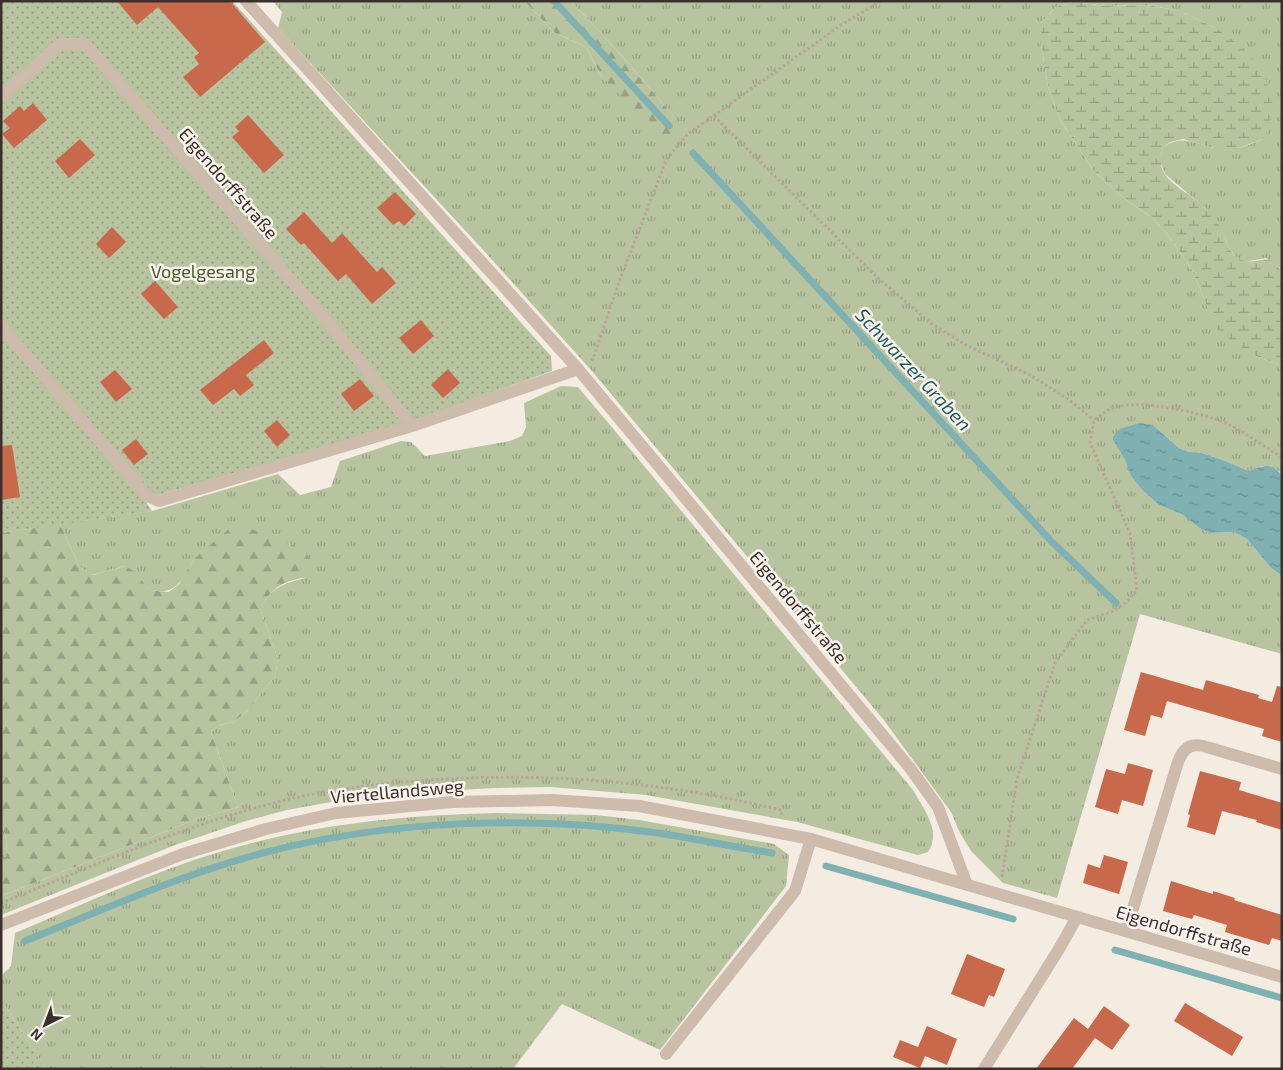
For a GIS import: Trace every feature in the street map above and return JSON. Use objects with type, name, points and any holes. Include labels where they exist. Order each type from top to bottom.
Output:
[{"type":"street","name":"Eigendorffstraße","points":[[246,1],[578,368],[910,768],[938,807],[967,885]]},
{"type":"street","name":"Eigendorffstraße","points":[[1,97],[60,44],[86,44],[326,320],[412,426]]},
{"type":"street","points":[[1,326],[147,496],[159,501],[412,426],[578,368]]},
{"type":"street","points":[[1126,931],[1183,751],[1189,746],[1203,746],[1282,769]]},
{"type":"street","name":"Viertellandsweg","points":[[1,926],[183,854],[266,829],[336,812],[453,802],[552,800],[639,806],[811,839],[862,855]]},
{"type":"street","points":[[666,1054],[795,891],[811,839]]},
{"type":"street","name":"Eigendorffstraße","points":[[862,855],[1282,977]]},
{"type":"street","points":[[984,1069],[1077,917]]},
{"type":"path","points":[[578,368],[593,359],[618,282],[666,158],[688,134],[840,25],[881,1]]},
{"type":"path","points":[[714,116],[878,279],[932,324],[964,344],[1030,375],[1068,399],[1094,420]]},
{"type":"path","points":[[999,894],[1017,779],[1055,663],[1087,620],[1111,612],[1125,604],[1137,590],[1130,533],[1090,443],[1094,420],[1109,409],[1119,406],[1146,405],[1177,410],[1216,419],[1246,434],[1282,457]]},
{"type":"green space","name":"Vogelgesang","points":[[1,1],[232,1],[551,356],[552,371],[400,425],[144,499],[152,511],[1,533]]},
{"type":"green space","points":[[273,1],[524,1],[555,33],[586,47],[602,77],[676,119],[571,1],[1282,1],[1282,275],[1280,268],[1266,258],[1244,262],[1237,258],[1229,248],[1222,231],[1205,208],[1165,174],[1160,161],[1163,147],[1179,141],[1192,142],[1214,148],[1233,149],[1263,139],[1216,28],[1180,11],[1147,5],[1108,6],[1073,2],[1056,7],[1041,23],[1041,44],[1048,87],[1060,120],[1094,171],[1127,201],[1153,218],[1170,238],[1191,268],[1215,327],[1253,355],[1282,366],[1282,476],[1279,471],[1263,466],[1249,471],[1202,453],[1189,452],[1179,448],[1153,425],[1113,435],[1113,440],[1125,460],[1131,476],[1142,490],[1159,505],[1183,514],[1201,529],[1210,533],[1234,532],[1247,539],[1270,567],[1282,576],[1282,654],[1140,614],[1057,898],[1003,883],[971,851],[960,833],[951,812],[883,719],[591,370],[486,253],[278,28],[282,12]]},
{"type":"green space","points":[[524,1],[571,1],[676,119],[676,127],[673,132],[667,138],[662,137],[602,77],[586,47],[555,33]]},
{"type":"green space","points":[[1073,2],[1108,6],[1147,5],[1180,11],[1216,28],[1243,48],[1265,74],[1272,101],[1271,126],[1263,139],[1236,149],[1221,150],[1183,139],[1171,142],[1163,147],[1161,163],[1162,170],[1167,177],[1201,204],[1212,216],[1235,256],[1250,262],[1274,261],[1278,266],[1282,275],[1282,366],[1253,355],[1214,327],[1191,268],[1170,238],[1153,218],[1127,201],[1094,171],[1060,120],[1048,87],[1041,44],[1041,23],[1056,7]]},
{"type":"green space","points":[[561,386],[578,387],[913,790],[932,828],[932,844],[928,852],[918,855],[797,822],[646,795],[551,787],[396,793],[287,810],[246,821],[175,845],[1,915],[1,896],[197,819],[238,807],[211,732],[219,725],[234,722],[247,711],[275,676],[278,659],[260,608],[264,601],[279,587],[305,578],[194,559],[176,586],[166,591],[157,591],[148,588],[125,566],[92,575],[79,566],[60,524],[152,511],[278,474],[300,495],[331,487],[340,461],[401,441],[411,442],[425,456],[510,441],[522,436],[526,427],[524,403]]},
{"type":"green space","points":[[60,524],[79,566],[93,575],[125,566],[134,571],[148,588],[156,591],[169,592],[179,584],[194,559],[230,528],[241,525],[303,549],[312,561],[312,570],[304,577],[279,586],[260,608],[278,659],[275,676],[247,711],[234,722],[219,725],[211,732],[238,807],[197,819],[1,896],[1,860],[7,855],[6,838],[1,822],[1,533]]},
{"type":"green space","points":[[496,813],[596,815],[639,820],[774,844],[789,855],[786,886],[660,1050],[562,1004],[513,1069],[46,1069],[1,999],[1,976],[11,966],[15,933],[165,870],[250,843],[285,835],[390,819]]},
{"type":"green space","points":[[1,822],[6,838],[7,855],[1,860]]},
{"type":"green space","points":[[1,999],[46,1069],[1,1069]]},
{"type":"water","points":[[1139,423],[1153,425],[1179,448],[1189,452],[1202,453],[1249,471],[1267,466],[1278,471],[1282,476],[1282,576],[1270,567],[1247,539],[1234,532],[1210,533],[1201,529],[1182,514],[1159,505],[1142,490],[1131,476],[1125,460],[1113,440],[1113,436],[1120,429]]},
{"type":"building","points":[[117,1],[230,1],[265,42],[200,97],[183,77],[199,64],[194,57],[199,53],[158,7],[137,25]]},
{"type":"building","points":[[33,103],[47,120],[14,148],[2,134],[10,128],[3,121],[20,106],[24,111]]},
{"type":"building","points":[[248,115],[284,155],[264,173],[232,137],[239,131],[235,127]]},
{"type":"building","points":[[80,139],[95,155],[69,178],[55,161]]},
{"type":"building","points":[[395,192],[416,214],[404,226],[399,221],[393,225],[377,208]]},
{"type":"building","points":[[304,212],[332,243],[342,233],[377,272],[382,267],[396,283],[372,304],[346,274],[338,281],[304,243],[301,245],[286,229]]},
{"type":"building","points":[[112,227],[126,242],[109,258],[96,244]]},
{"type":"building","points":[[155,281],[178,307],[164,319],[141,294]]},
{"type":"building","points":[[421,320],[434,336],[413,354],[399,338]]},
{"type":"building","points":[[264,340],[274,353],[246,375],[254,385],[240,396],[234,389],[213,405],[200,390]]},
{"type":"building","points":[[448,369],[460,383],[443,398],[431,385]]},
{"type":"building","points":[[115,370],[132,389],[116,402],[100,382]]},
{"type":"building","points":[[360,379],[374,396],[354,411],[341,394]]},
{"type":"building","points":[[277,420],[290,435],[277,447],[264,431]]},
{"type":"building","points":[[136,439],[148,454],[134,465],[122,450]]},
{"type":"building","points":[[12,445],[20,497],[1,500],[1,446]]},
{"type":"building","points":[[1141,672],[1203,690],[1206,680],[1259,695],[1258,698],[1272,702],[1277,686],[1282,687],[1282,742],[1262,736],[1264,729],[1167,701],[1162,718],[1151,715],[1145,736],[1124,730]]},
{"type":"building","points":[[1128,763],[1153,770],[1143,806],[1122,800],[1118,814],[1095,807],[1106,769],[1125,774]]},
{"type":"building","points":[[1200,771],[1241,782],[1239,790],[1282,803],[1282,830],[1256,822],[1257,820],[1222,811],[1215,835],[1187,827],[1190,815],[1188,814]]},
{"type":"building","points":[[1104,855],[1128,862],[1119,894],[1083,883],[1088,864],[1100,868]]},
{"type":"building","points":[[1171,881],[1213,894],[1213,891],[1235,898],[1234,900],[1282,915],[1282,941],[1272,938],[1269,945],[1225,932],[1227,925],[1194,915],[1192,919],[1163,911]]},
{"type":"building","points":[[967,954],[1005,969],[994,997],[989,995],[984,1007],[951,994]]},
{"type":"building","points":[[1185,1003],[1243,1037],[1232,1056],[1174,1021]]},
{"type":"building","points":[[1104,1006],[1130,1025],[1112,1050],[1095,1038],[1072,1069],[1036,1069],[1074,1018],[1088,1029]]},
{"type":"building","points":[[927,1026],[957,1039],[947,1065],[925,1056],[920,1068],[893,1057],[900,1040],[918,1047]]},
{"type":"waterway","name":"Schwarzer Graben","points":[[554,1],[669,126]]},
{"type":"waterway","name":"Schwarzer Graben","points":[[693,153],[1051,541],[1116,603]]},
{"type":"waterway","points":[[25,941],[143,893],[203,871],[263,853],[359,833],[409,827],[510,823],[610,827],[658,833],[772,853]]},
{"type":"waterway","points":[[826,866],[1013,919]]},
{"type":"waterway","points":[[1115,950],[1282,998]]}]
